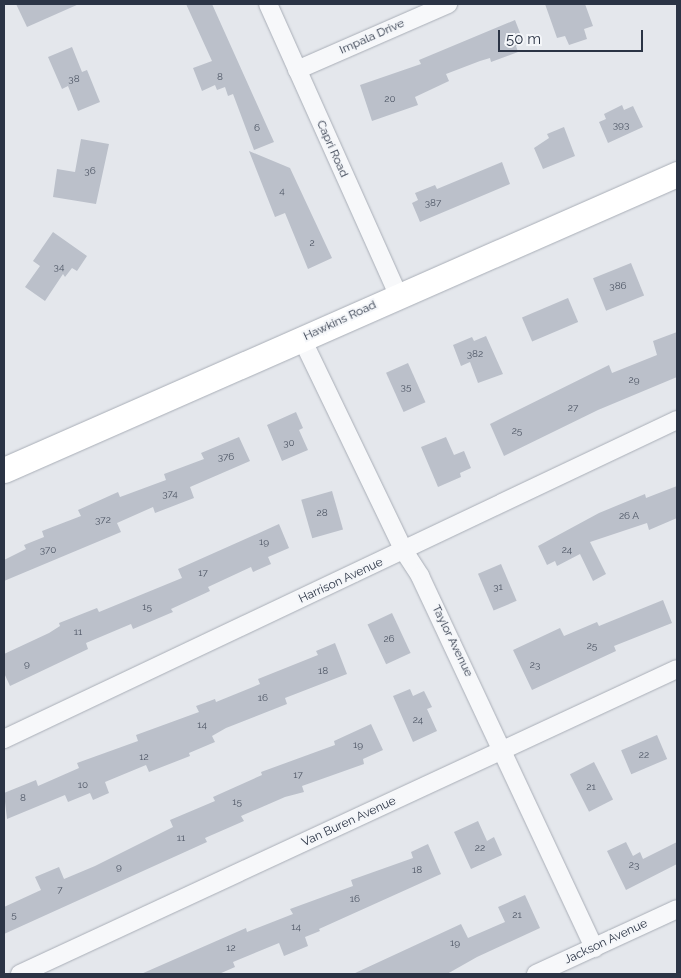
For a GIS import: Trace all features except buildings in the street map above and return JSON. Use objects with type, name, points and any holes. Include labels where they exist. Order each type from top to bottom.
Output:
[{"type":"street","name":"Capri Road","points":[[268,4],[398,295]]},
{"type":"street","name":"Impala Drive","points":[[297,70],[448,4]]},
{"type":"street","name":"Hawkins Road","points":[[4,470],[398,295],[677,174]]},
{"type":"street","name":"Taylor Avenue","points":[[302,339],[404,551],[420,576],[504,750],[594,948]]},
{"type":"street","name":"Harrison Avenue","points":[[4,740],[677,420]]},
{"type":"street","name":"Van Buren Avenue","points":[[20,974],[677,669]]},
{"type":"street","name":"Jackson Avenue","points":[[536,974],[677,909]]}]
